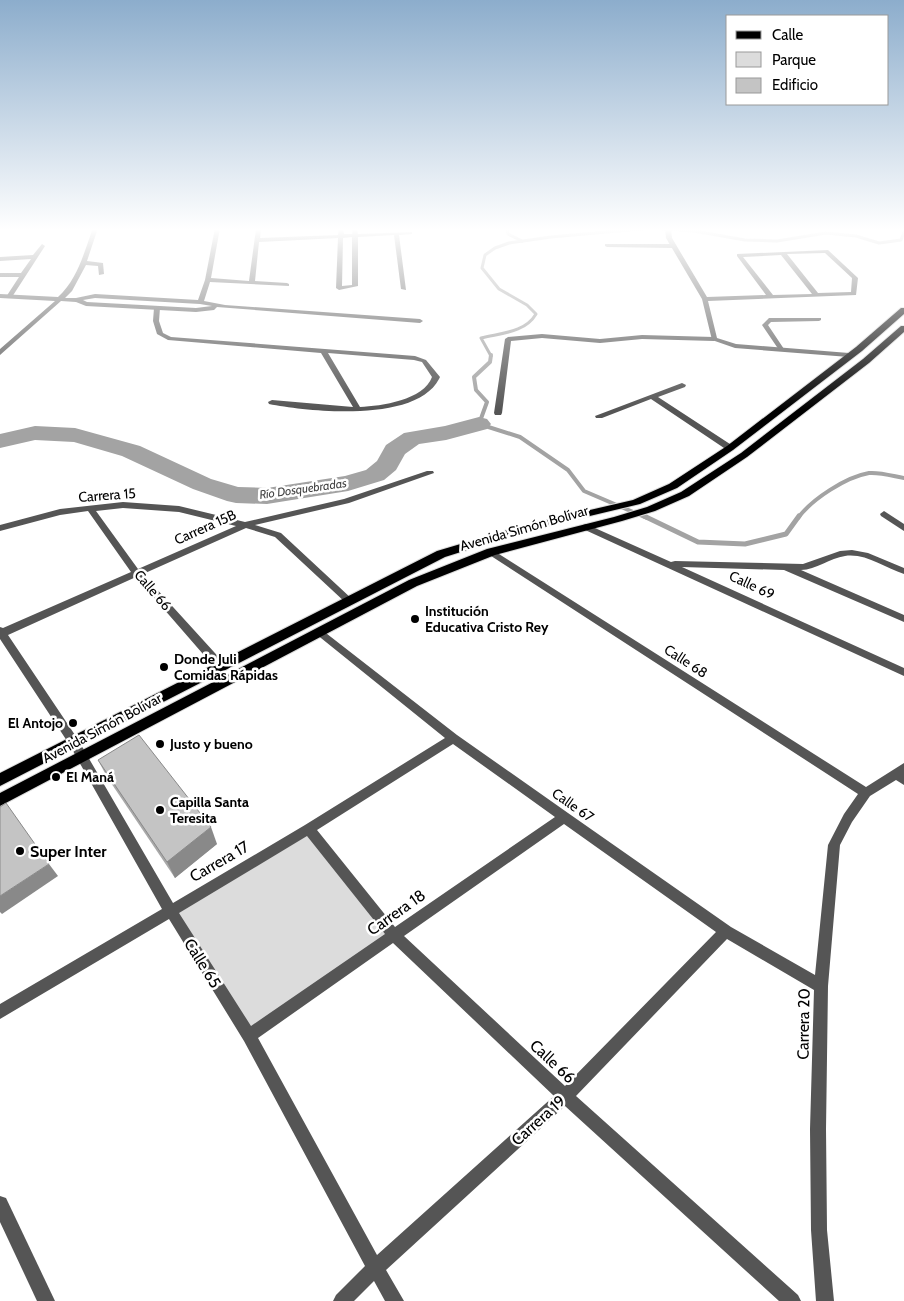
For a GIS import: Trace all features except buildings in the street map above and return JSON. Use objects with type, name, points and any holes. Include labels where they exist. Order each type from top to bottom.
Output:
[{"type":"main road","name":"Avenida Simón Bolívar","points":[[0,780],[442,554],[479,541],[636,502],[673,486],[730,448],[778,412],[859,349],[904,310]]},
{"type":"main road","name":"Avenida Simón Bolívar","points":[[0,800],[413,583],[491,552],[618,519],[651,509],[685,494],[744,455],[793,418],[904,328]]},
{"type":"main road","points":[[778,412],[793,418]]},
{"type":"street","points":[[9,297],[14,289]]},
{"type":"street","points":[[0,353],[62,300],[71,289]]},
{"type":"street","points":[[200,302],[205,289]]},
{"type":"street","points":[[699,289],[705,299],[714,339]]},
{"type":"street","points":[[765,289],[771,297]]},
{"type":"street","points":[[811,289],[816,295]]},
{"type":"street","points":[[705,299],[854,294],[854,289]]},
{"type":"street","points":[[0,296],[62,300],[76,300],[95,296],[200,302],[225,307],[420,321]]},
{"type":"street","points":[[76,300],[86,304],[196,310],[225,307]]},
{"type":"street","points":[[157,308],[156,321],[160,334],[170,339],[415,358],[424,361],[436,377],[435,382],[418,398],[389,408],[357,408],[272,402]]},
{"type":"street","points":[[781,348],[765,325],[769,320],[819,319]]},
{"type":"street","points":[[498,413],[508,339],[542,336],[600,341],[642,337],[714,339],[735,346],[781,348],[849,355]]},
{"type":"street","points":[[322,350],[357,408]]},
{"type":"street","points":[[599,416],[682,385]]},
{"type":"street","points":[[652,396],[730,448]]},
{"type":"street","name":"Carrera 15B","points":[[1,633],[245,524],[346,501],[430,473]]},
{"type":"street","name":"Carrera 15","points":[[0,528],[60,512],[123,505],[179,509],[245,524]]},
{"type":"street","name":"Calle 66","points":[[92,509],[136,572],[220,666]]},
{"type":"street","points":[[884,514],[904,528]]},
{"type":"street","points":[[245,524],[278,535],[349,601]]},
{"type":"street","name":"Calle 69","points":[[586,527],[671,564],[904,672]]},
{"type":"street","name":"Calle 68","points":[[491,552],[866,793]]},
{"type":"street","points":[[671,564],[804,567],[843,553],[852,553],[865,555],[904,571]]},
{"type":"street","points":[[783,566],[904,619]]},
{"type":"street","name":"Calle 67","points":[[319,632],[453,738],[564,818],[726,931],[821,986]]},
{"type":"street","name":"Calle 65","points":[[1,633],[83,756],[170,910],[249,1036],[375,1268],[396,1301]]},
{"type":"street","name":"Carrera 17","points":[[0,1012],[310,829],[453,738]]},
{"type":"street","name":"Carrera 20","points":[[824,1301],[819,1212],[818,1130],[821,986],[834,844],[848,818],[866,793],[901,773]]},
{"type":"street","name":"Carrera 18","points":[[249,1036],[564,818]]},
{"type":"street","name":"Calle 66","points":[[310,829],[394,935],[565,1096],[792,1301]]},
{"type":"street","name":"Carrera 19","points":[[342,1301],[375,1268],[565,1096],[726,931]]},
{"type":"street","points":[[0,1204],[46,1301]]},
{"type":"green space","points":[[309,829],[394,935],[249,1036],[170,910]]},
{"type":"waterway","points":[[491,356],[481,338],[519,329],[536,314],[527,305],[499,289]]},
{"type":"waterway","points":[[491,356],[490,362],[474,377],[476,390],[487,402],[479,424],[520,437],[568,470],[584,491],[647,518]]},
{"type":"waterway","name":"Río Dosquebradas","points":[[0,441],[35,433],[75,435],[131,451],[202,484],[236,495],[267,496],[348,483],[375,475],[387,465],[395,450],[412,438],[446,433],[479,424]]},
{"type":"waterway","points":[[798,518],[821,496],[840,484],[860,475],[878,473],[904,478]]},
{"type":"waterway","points":[[644,516],[698,542],[745,544],[786,534],[799,516]]},
{"type":"place","name":"Institución Educativa Cristo Rey","points":[[415,619]]},
{"type":"place","name":"Donde Juli Comidas Rápidas","points":[[164,667]]},
{"type":"place","name":"El Antojo","points":[[73,723]]},
{"type":"place","name":"Justo y bueno","points":[[160,744]]},
{"type":"place","name":"El Maná","points":[[56,777]]},
{"type":"place","name":"Capilla Santa Teresita","points":[[160,810]]},
{"type":"place","name":"Super Inter","points":[[20,851]]}]
